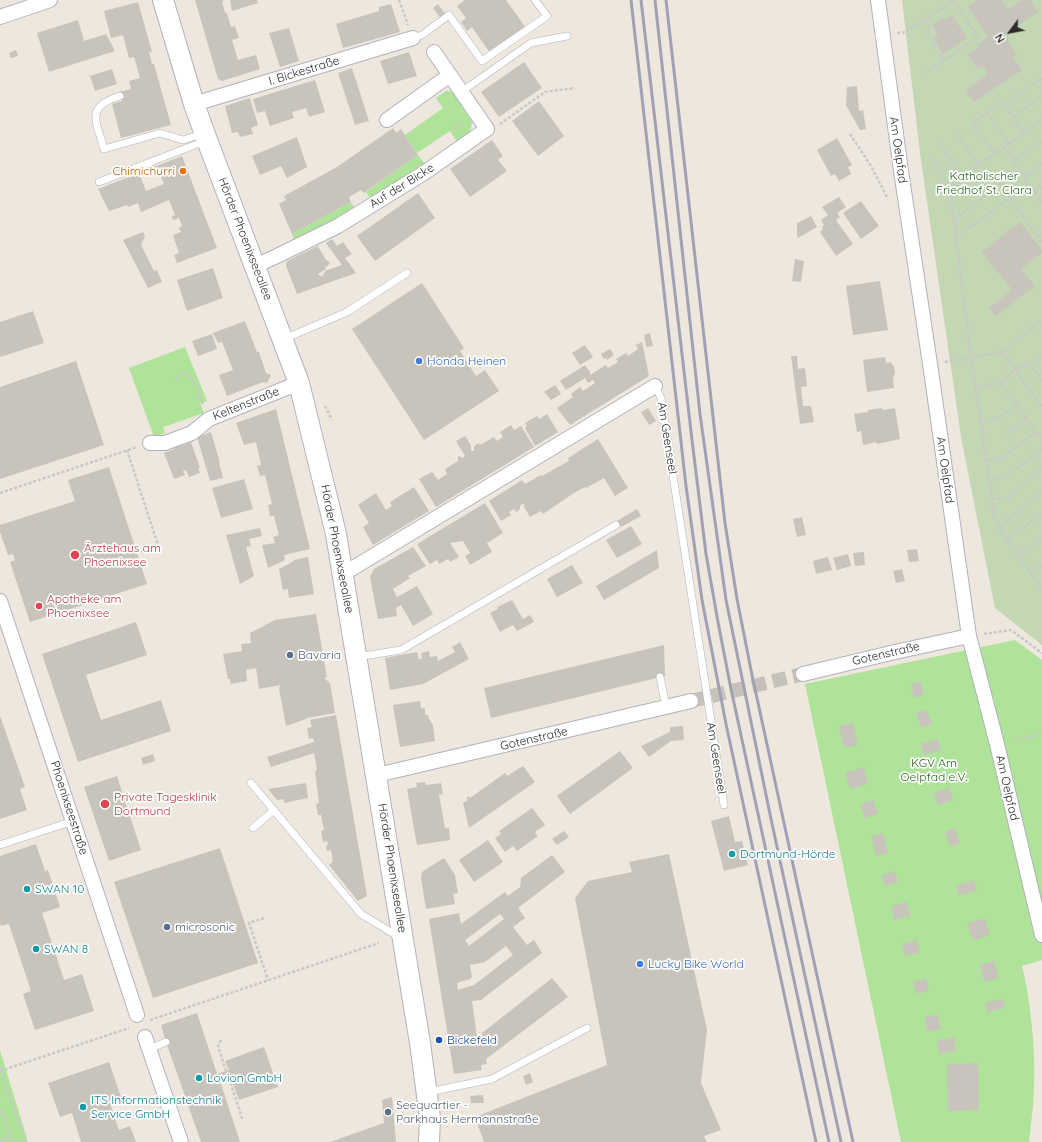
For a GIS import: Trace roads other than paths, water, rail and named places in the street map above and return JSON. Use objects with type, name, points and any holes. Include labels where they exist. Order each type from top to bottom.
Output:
[{"type":"main road","name":"Hörder Phoenixseeallee","points":[[163,0],[194,104],[299,383],[336,534],[377,776],[430,1118],[436,1142]]},
{"type":"main road","name":"Hörder Phoenixseeallee","points":[[429,1142],[430,1118]]},
{"type":"street","points":[[0,18],[50,0]]},
{"type":"street","name":"Am Oelpfad","points":[[878,0],[901,171],[969,636],[997,744],[1042,934]]},
{"type":"street","name":"I. Bickestraße","points":[[194,104],[413,38]]},
{"type":"street","points":[[434,52],[461,92]]},
{"type":"street","points":[[387,120],[450,75]]},
{"type":"street","name":"Auf der Bicke","points":[[254,266],[338,226],[424,173],[487,129],[461,92]]},
{"type":"street","name":"Keltenstraße","points":[[150,442],[165,443],[192,432],[209,419],[299,383]]},
{"type":"street","name":"Am Geenseel","points":[[343,574],[655,386]]},
{"type":"street","name":"Phoenixseestraße","points":[[0,601],[139,1021]]},
{"type":"street","name":"Gotenstraße","points":[[803,674],[969,636]]},
{"type":"street","name":"Gotenstraße","points":[[377,776],[691,701]]},
{"type":"street","points":[[147,1043],[181,1142]]},
{"type":"lane","points":[[413,38],[422,35],[449,15],[482,62],[546,16],[535,0]]},
{"type":"lane","points":[[461,92],[531,43],[567,36]]},
{"type":"lane","points":[[120,96],[100,104],[96,112],[95,120],[104,149],[160,133],[183,140],[206,137]]},
{"type":"lane","points":[[99,182],[206,137]]},
{"type":"lane","points":[[283,340],[347,312],[407,273]]},
{"type":"lane","name":"Am Geenseel","points":[[655,386],[661,398],[724,805]]},
{"type":"lane","points":[[357,657],[401,650],[616,525]]},
{"type":"lane","points":[[660,677],[666,707]]},
{"type":"lane","points":[[251,783],[361,914],[403,939]]},
{"type":"lane","points":[[253,828],[274,810]]},
{"type":"lane","points":[[0,845],[73,821]]},
{"type":"lane","points":[[427,1092],[492,1079],[586,1028]]},
{"type":"lane","points":[[147,1043],[166,1042]]},
{"type":"tunnel","points":[[691,701],[803,674]]},
{"type":"railway","points":[[631,0],[686,486],[702,600],[726,724],[816,1142]]},
{"type":"railway","points":[[641,0],[706,554],[731,689],[829,1142]]},
{"type":"railway","points":[[655,0],[700,414],[726,600],[771,819],[841,1142]]},
{"type":"railway","points":[[666,0],[725,523],[737,599],[752,675],[853,1142]]},
{"type":"place","name":"Chimichurri","points":[[183,171]]},
{"type":"place","name":"Honda Heinen","points":[[419,361]]},
{"type":"place","name":"Ärztehaus am Phoenixsee","points":[[75,555]]},
{"type":"place","name":"Apotheke am Phoenixsee","points":[[39,606]]},
{"type":"place","name":"Bavaria","points":[[290,655]]},
{"type":"place","name":"Private Tagesklinik Dortmund","points":[[105,804]]},
{"type":"place","name":"Dortmund-Hörde","points":[[732,854]]},
{"type":"place","name":"SWAN 10","points":[[27,889]]},
{"type":"place","name":"microsonic","points":[[167,927]]},
{"type":"place","name":"SWAN 8","points":[[36,949]]},
{"type":"place","name":"Lucky Bike World","points":[[640,964]]},
{"type":"place","name":"Bickefeld","points":[[439,1040]]},
{"type":"place","name":"Lovion GmbH","points":[[199,1078]]},
{"type":"place","name":"ITS Informationstechnik Service GmbH","points":[[83,1107]]},
{"type":"place","name":"Seequartier - Parkhaus Hermannstraße","points":[[388,1112]]},
{"type":"park label","name":"Katholischer Friedhof St. Clara","points":[[984,183]]},
{"type":"park label","name":"KGV Am Oelpfad e.V.","points":[[934,770]]}]
